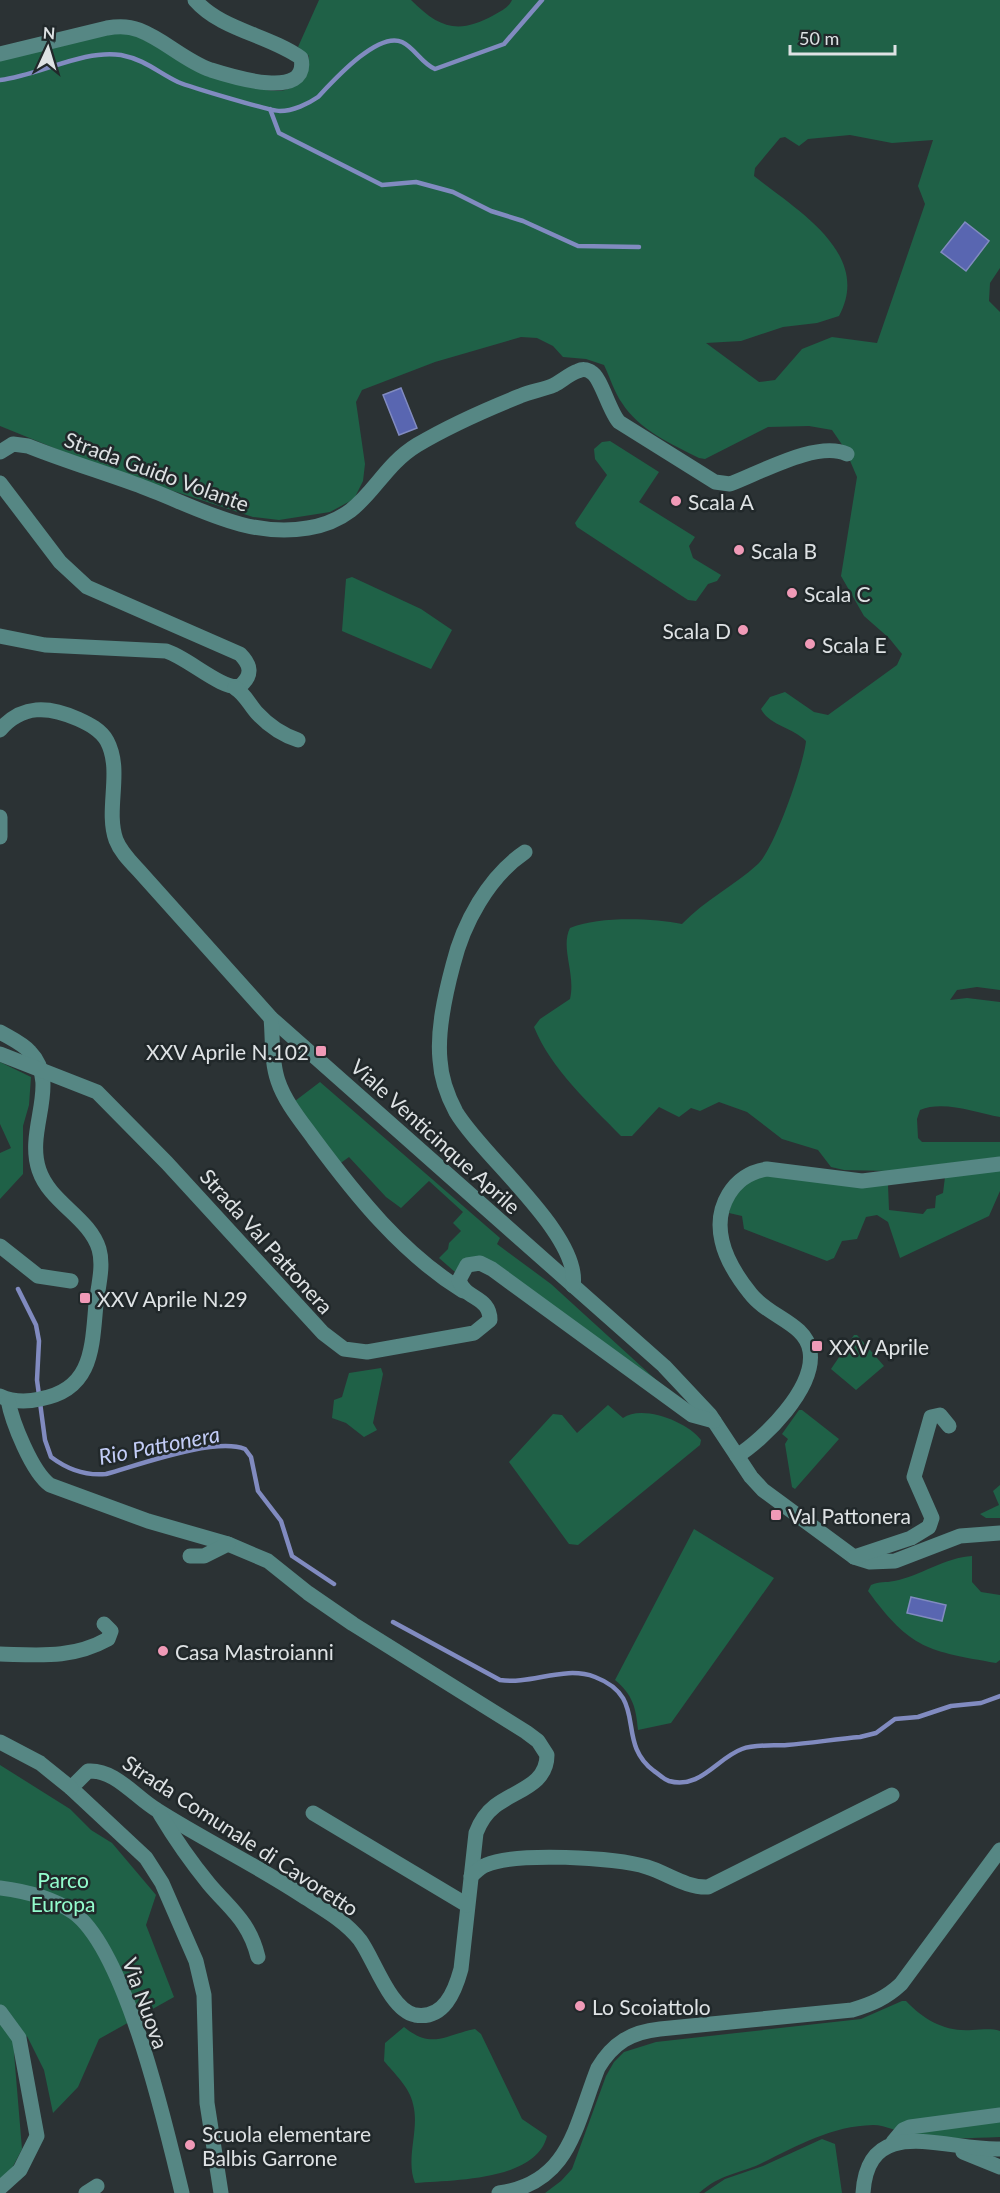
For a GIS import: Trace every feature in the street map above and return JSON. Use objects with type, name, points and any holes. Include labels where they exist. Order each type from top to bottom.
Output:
[{"type":"street","points":[[0,54],[107,28],[123,27],[148,34],[211,69],[275,83],[291,82],[300,75],[303,66],[301,58],[211,14],[195,0]]},
{"type":"street","name":"Strada Guido Volante","points":[[0,452],[13,444],[28,446],[133,483],[236,525],[287,531],[309,528],[331,522],[355,509],[368,498],[389,468],[417,445],[490,409],[554,385],[579,370],[588,370],[595,374],[612,415],[619,422],[715,483],[730,483],[814,452],[834,449],[847,454]]},
{"type":"street","points":[[0,483],[66,569],[87,587],[240,654],[246,660],[250,673],[243,684],[235,688]]},
{"type":"street","points":[[0,497],[16,506]]},
{"type":"street","points":[[0,636],[45,645],[166,651],[184,657],[224,684],[243,693],[258,714],[298,740]]},
{"type":"street","name":"Viale Venticinque Aprile","points":[[0,730],[10,718],[36,708],[66,714],[101,733],[108,742],[113,765],[114,825],[117,843],[271,1018],[664,1366],[714,1421],[736,1456],[763,1490],[854,1557],[870,1562],[895,1561],[960,1536],[1000,1533]]},
{"type":"street","points":[[0,817],[0,837]]},
{"type":"street","name":"Viale Venticinque Aprile","points":[[525,852],[514,861],[476,907],[460,938],[444,1007],[440,1060],[456,1111],[565,1247],[575,1274],[573,1286]]},
{"type":"street","name":"Strada Val Pattonera","points":[[0,1054],[42,1072],[81,1084],[104,1098],[323,1333],[345,1349],[367,1352],[474,1333],[487,1326],[490,1314],[485,1303],[463,1291],[400,1242],[352,1189],[286,1097],[274,1064],[271,1018]]},
{"type":"street","points":[[0,1032],[31,1052],[42,1072],[43,1097],[34,1143],[38,1168],[52,1194],[96,1241],[100,1265],[91,1352],[87,1366],[71,1388],[48,1398],[29,1401],[4,1398]]},
{"type":"street","points":[[736,1456],[756,1444],[776,1422],[802,1386],[808,1373],[811,1354],[802,1332],[759,1304],[729,1260],[722,1243],[720,1223],[726,1198],[732,1187],[753,1171],[767,1169],[862,1181],[1000,1164]]},
{"type":"street","points":[[0,1246],[38,1276],[71,1281]]},
{"type":"street","points":[[463,1291],[459,1280],[463,1269],[473,1263],[488,1265],[659,1392],[700,1419],[714,1421]]},
{"type":"street","name":"Strada Comunale di Cavoretto","points":[[4,1398],[29,1454],[42,1477],[50,1485],[148,1521],[228,1544],[268,1561],[308,1593],[353,1624],[526,1732],[544,1748],[547,1762],[540,1778],[495,1805],[480,1822],[476,1833],[461,1969],[452,1997],[434,2013],[413,2014],[396,2001],[365,1947],[351,1930],[282,1882],[159,1812],[105,1772],[88,1772],[71,1788]]},
{"type":"street","points":[[854,1557],[911,1538],[929,1527],[932,1518],[914,1482],[914,1469],[931,1417],[940,1415],[949,1426]]},
{"type":"street","points":[[190,1556],[204,1556],[228,1544]]},
{"type":"street","points":[[0,1653],[56,1656],[66,1654],[108,1639],[111,1631],[104,1624]]},
{"type":"street","points":[[0,1742],[40,1763],[71,1788],[146,1858],[162,1883],[196,1961],[204,1995],[207,2103],[220,2193]]},
{"type":"street","points":[[471,1876],[481,1867],[497,1861],[593,1858],[631,1863],[691,1885],[708,1887],[892,1795]]},
{"type":"street","points":[[159,1812],[179,1846],[242,1918],[254,1939],[258,1957]]},
{"type":"street","points":[[313,1813],[467,1905]]},
{"type":"street","points":[[499,2193],[517,2190],[536,2183],[558,2164],[598,2068],[606,2055],[630,2036],[654,2029],[852,2010],[873,2004],[888,1996],[901,1984],[1000,1850]]},
{"type":"street","name":"Via Nuova","points":[[0,1888],[34,1894],[73,1912],[99,1941],[128,2000],[182,2193]]},
{"type":"street","points":[[0,2012],[19,2037],[37,2136],[20,2170],[0,2188]]},
{"type":"street","points":[[863,2193],[864,2176],[870,2160],[893,2142],[903,2130],[920,2124],[1000,2115]]},
{"type":"street","points":[[893,2142],[1000,2149]]},
{"type":"street","points":[[946,2145],[1000,2167]]},
{"type":"green space","points":[[319,0],[411,0],[421,10],[440,22],[450,26],[459,26],[470,25],[494,15],[507,7],[512,0],[1000,0],[1000,268],[990,283],[989,301],[1000,312],[1000,990],[977,987],[957,990],[950,1000],[967,998],[1000,1002],[1000,1117],[939,1106],[920,1110],[917,1119],[918,1138],[922,1142],[1000,1142],[1000,1157],[888,1171],[844,1170],[831,1167],[818,1150],[782,1139],[747,1112],[719,1102],[700,1111],[691,1108],[679,1117],[659,1107],[632,1136],[621,1136],[561,1072],[534,1027],[540,1019],[570,999],[571,980],[567,936],[570,928],[596,921],[626,919],[682,924],[749,872],[765,856],[787,806],[800,768],[806,741],[765,715],[761,709],[770,697],[785,692],[814,712],[828,715],[897,665],[902,654],[889,638],[864,616],[841,576],[857,477],[845,449],[832,430],[809,426],[768,427],[705,459],[699,458],[678,448],[637,421],[619,399],[604,365],[586,359],[563,357],[553,346],[537,338],[521,337],[435,362],[362,390],[356,402],[365,464],[363,481],[354,499],[330,512],[279,520],[253,517],[106,469],[0,426],[0,60],[114,33],[129,33],[223,77],[261,89],[277,91],[293,87],[305,77],[309,56],[298,47]],"holes":[[[850,135],[892,143],[933,140],[918,186],[925,204],[877,343],[832,337],[802,349],[775,380],[759,382],[706,343],[741,341],[783,327],[817,323],[839,316],[847,293],[846,272],[838,253],[825,235],[808,218],[754,176],[755,168],[780,138],[785,137],[799,146],[808,139]]]},
{"type":"green space","points":[[610,441],[659,472],[639,502],[695,537],[689,546],[693,558],[721,575],[717,581],[708,584],[696,601],[688,600],[577,527],[575,523],[607,475],[595,459],[594,449],[602,442]]},
{"type":"green space","points":[[352,577],[421,609],[452,630],[431,669],[342,631],[346,579]]},
{"type":"green space","points":[[0,1062],[31,1077],[29,1105],[23,1126],[23,1174],[0,1199],[0,1153],[11,1148],[0,1124]]},
{"type":"green space","points":[[320,1082],[500,1238],[497,1244],[551,1284],[665,1388],[482,1256],[463,1259],[455,1272],[439,1258],[461,1231],[453,1223],[463,1212],[429,1181],[401,1208],[386,1197],[349,1157],[338,1165],[295,1101]]},
{"type":"green space","points":[[1000,1170],[1000,1191],[989,1216],[900,1258],[888,1222],[877,1215],[866,1217],[857,1239],[842,1241],[834,1258],[827,1261],[744,1229],[742,1216],[729,1213],[734,1194],[760,1173],[888,1185],[889,1210],[923,1214],[927,1209],[935,1208],[936,1196],[943,1193],[945,1177]]},
{"type":"green space","points":[[854,1335],[857,1335],[884,1366],[856,1390],[831,1369]]},
{"type":"green space","points":[[381,1368],[383,1374],[373,1423],[377,1430],[364,1437],[346,1423],[332,1418],[334,1400],[342,1397],[349,1373]]},
{"type":"green space","points":[[608,1405],[623,1418],[641,1413],[676,1421],[695,1433],[701,1440],[700,1445],[578,1545],[569,1544],[509,1462],[553,1414],[562,1415],[577,1433]]},
{"type":"green space","points":[[799,1410],[839,1439],[795,1489],[792,1487],[785,1444],[788,1439],[782,1434]]},
{"type":"green space","points":[[1000,1485],[1000,1518],[986,1518],[980,1514],[999,1505],[993,1491]]},
{"type":"green space","points":[[694,1529],[774,1578],[671,1723],[638,1730],[632,1702],[626,1691],[615,1680]]},
{"type":"green space","points":[[972,1556],[972,1582],[981,1592],[1000,1595],[1000,1660],[996,1663],[937,1651],[923,1645],[897,1625],[868,1591],[871,1585],[904,1579],[952,1560]]},
{"type":"green space","name":"Parco Europa","points":[[0,1765],[70,1809],[91,1830],[112,1843],[156,1895],[146,1925],[174,1997],[99,2039],[78,2087],[53,2113],[44,2070],[27,2036],[14,2053],[22,2149],[7,2178],[0,2183]]},
{"type":"green space","points":[[906,2001],[920,2014],[944,2027],[1000,2031],[1000,2137],[935,2138],[908,2134],[878,2125],[858,2126],[815,2138],[760,2164],[722,2178],[699,2193],[545,2193],[572,2169],[606,2076],[614,2062],[624,2052],[656,2042],[861,2019]]},
{"type":"green space","points":[[404,2027],[423,2038],[431,2039],[475,2029],[481,2034],[522,2119],[547,2136],[540,2151],[527,2162],[491,2175],[471,2179],[415,2183],[411,2164],[415,2124],[413,2104],[405,2087],[384,2061],[385,2043]]},
{"type":"green space","points":[[822,2139],[835,2144],[842,2193],[704,2193],[725,2179],[763,2166]]},
{"type":"water","points":[[965,222],[989,241],[966,271],[941,252]]},
{"type":"water","points":[[401,388],[417,428],[399,435],[383,395]]},
{"type":"water","points":[[911,1597],[946,1605],[942,1621],[907,1613]]},
{"type":"waterway","points":[[0,80],[30,74],[76,59],[106,54],[121,55],[144,63],[185,85],[262,107],[285,111],[300,107],[318,97],[357,59],[381,44],[392,41],[402,42],[435,69],[504,44],[542,0]]},
{"type":"waterway","points":[[270,109],[279,133],[382,185],[416,182],[453,192],[491,211],[523,221],[578,246],[639,247]]},
{"type":"waterway","name":"Rio Pattonera","points":[[18,1289],[36,1325],[39,1341],[37,1380],[45,1440],[51,1457],[77,1471],[106,1474],[196,1449],[231,1446],[245,1449],[251,1457],[258,1491],[281,1521],[292,1556],[334,1584]]},
{"type":"waterway","name":"Rio Pattonera","points":[[393,1622],[500,1680],[524,1680],[571,1673],[595,1677],[612,1686],[622,1696],[627,1708],[632,1734],[642,1759],[665,1779],[680,1783],[699,1777],[733,1753],[747,1747],[860,1737],[876,1733],[895,1719],[918,1717],[951,1706],[981,1703],[1000,1696]]},
{"type":"place","name":"Scala A","points":[[676,501]]},
{"type":"place","name":"Scala B","points":[[739,550]]},
{"type":"place","name":"Scala C","points":[[792,593]]},
{"type":"place","name":"Scala D","points":[[743,630]]},
{"type":"place","name":"Scala E","points":[[810,644]]},
{"type":"place","name":"XXV Aprile N.102","points":[[321,1051]]},
{"type":"place","name":"XXV Aprile N.29","points":[[85,1298]]},
{"type":"place","name":"XXV Aprile","points":[[817,1346]]},
{"type":"place","name":"Val Pattonera","points":[[776,1515]]},
{"type":"place","name":"Casa Mastroianni","points":[[163,1651]]},
{"type":"place","name":"Lo Scoiattolo","points":[[580,2006]]},
{"type":"place","name":"Scuola elementare Balbis Garrone","points":[[190,2145]]}]
